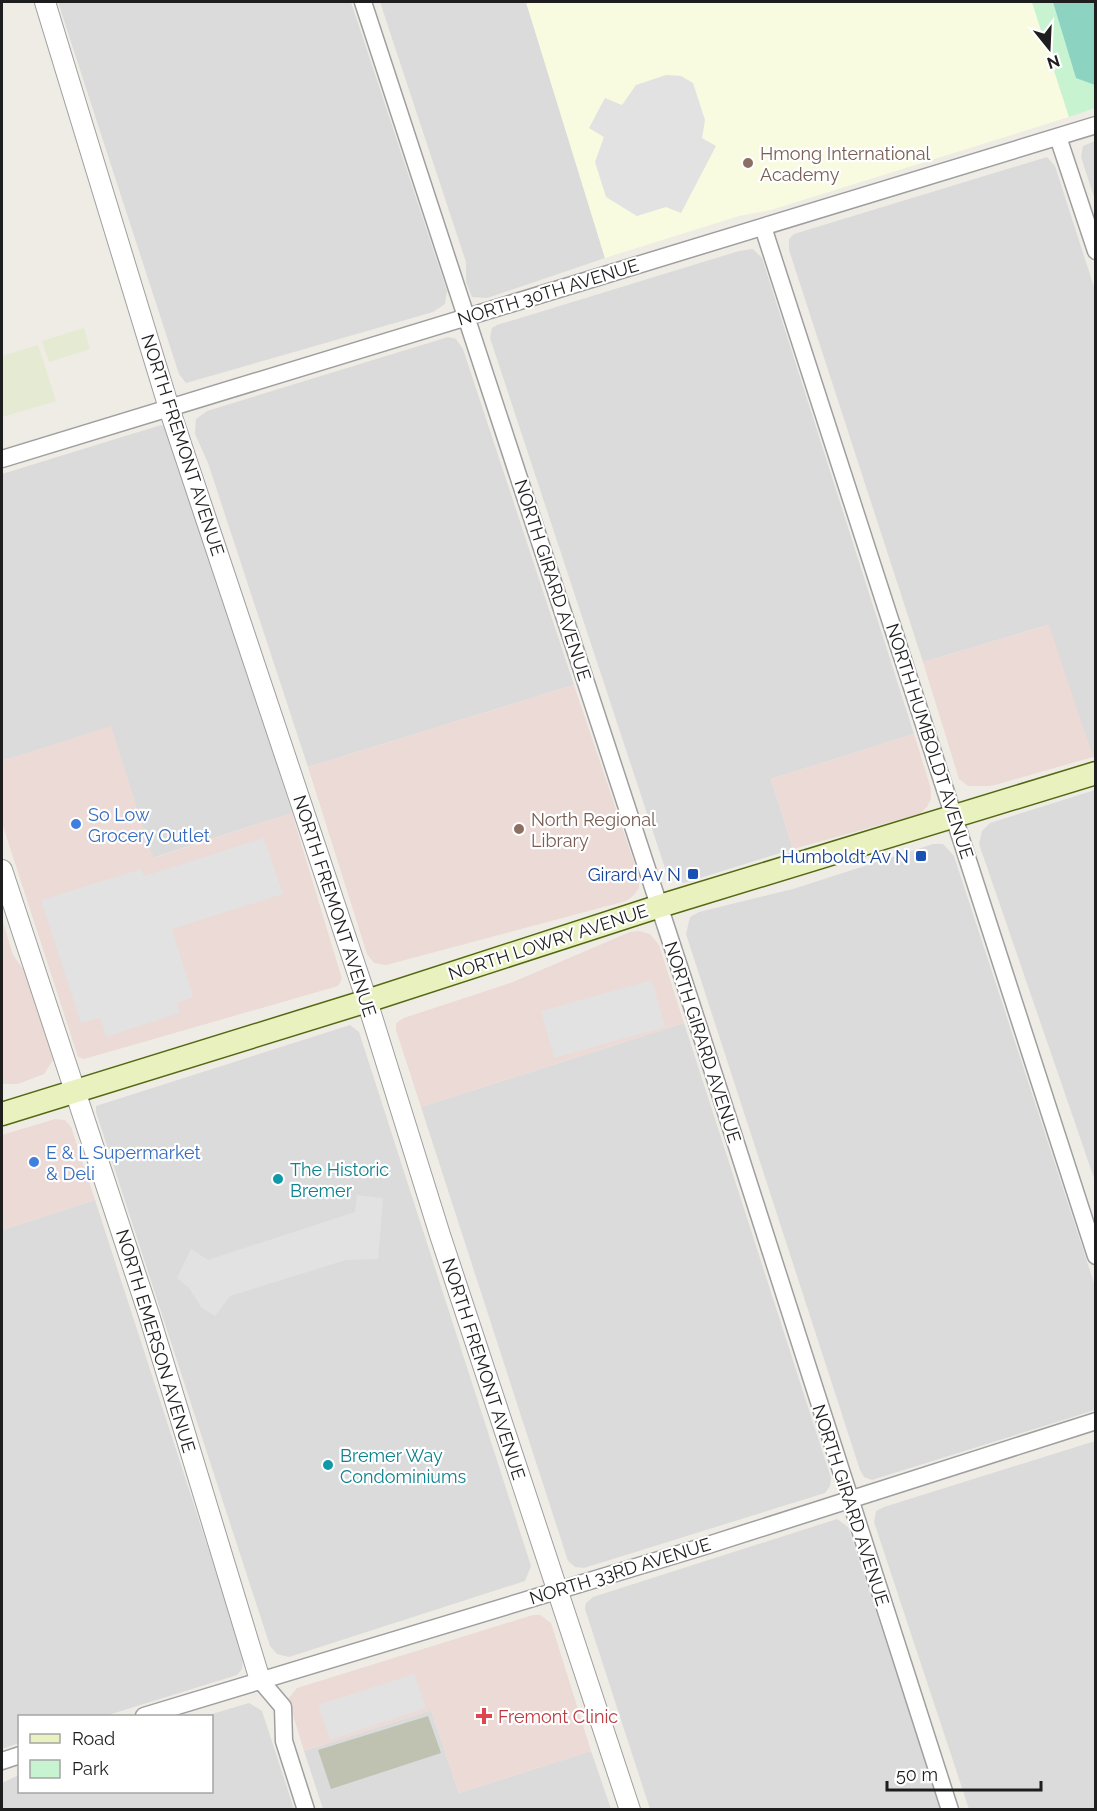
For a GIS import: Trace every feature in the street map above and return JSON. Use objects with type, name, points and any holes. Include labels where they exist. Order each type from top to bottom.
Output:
[{"type":"main road","name":"NORTH LOWRY AVENUE","points":[[2,1114],[367,1001],[660,906],[1095,773]]},
{"type":"street","name":"NORTH FREMONT AVENUE","points":[[45,2],[169,408],[367,1001],[443,1245],[559,1589],[630,1809]]},
{"type":"street","name":"NORTH GIRARD AVENUE","points":[[363,2],[660,906],[950,1809]]},
{"type":"street","name":"NORTH 30TH AVENUE","points":[[2,459],[1095,125]]},
{"type":"street","points":[[1058,136],[1095,251]]},
{"type":"street","name":"NORTH HUMBOLDT AVENUE","points":[[763,227],[955,816],[1095,1256]]},
{"type":"street","name":"NORTH EMERSON AVENUE","points":[[2,870],[149,1316],[260,1680],[283,1707],[284,1741],[306,1809]]},
{"type":"street","name":"NORTH 33RD AVENUE","points":[[147,1715],[1095,1421]]},
{"type":"street","points":[[2,1761],[18,1756]]},
{"type":"shaded area","points":[[58,2],[351,2],[447,291],[445,304],[433,312],[186,383],[179,374]]},
{"type":"shaded area","points":[[380,2],[526,2],[605,258],[487,298],[472,297],[466,282],[466,262]]},
{"type":"shaded area","name":"Hmong International Academy","points":[[526,2],[1032,2],[1069,117],[771,210],[739,216],[605,258]]},
{"type":"shaded area","points":[[666,75],[681,76],[693,83],[705,120],[702,138],[716,146],[681,213],[666,207],[637,216],[606,197],[595,162],[604,137],[589,128],[605,98],[622,105],[636,85]]},
{"type":"shaded area","points":[[1096,141],[1095,200],[1081,157],[1083,146]]},
{"type":"shaded area","points":[[1047,157],[1055,166],[1095,290],[1095,757],[1093,757],[1048,625],[923,662],[789,250],[789,239],[794,234]]},
{"type":"shaded area","points":[[753,249],[762,258],[914,734],[771,779],[793,849],[684,883],[673,879],[666,871],[490,338],[492,328],[497,325],[739,251]]},
{"type":"shaded area","points":[[84,328],[90,349],[49,362],[42,341]]},
{"type":"shaded area","points":[[448,337],[456,339],[463,349],[574,685],[308,767],[208,463],[195,434],[196,419],[207,411]]},
{"type":"shaded area","points":[[38,345],[56,401],[2,417],[2,356]]},
{"type":"shaded area","points":[[161,425],[167,427],[171,433],[292,813],[152,858],[110,727],[2,761],[2,474]]},
{"type":"shaded area","points":[[1049,625],[1093,757],[991,786],[968,786],[959,779],[923,662]]},
{"type":"shaded area","points":[[574,685],[639,877],[639,888],[634,895],[626,901],[386,965],[374,963],[367,954],[308,767]]},
{"type":"shaded area","points":[[111,726],[153,858],[292,813],[342,979],[338,986],[84,1059],[78,1057],[2,823],[2,761]]},
{"type":"shaded area","points":[[914,734],[931,789],[931,799],[927,807],[919,814],[793,849],[771,779]]},
{"type":"shaded area","points":[[1096,790],[1095,1181],[979,844],[982,831],[990,823]]},
{"type":"shaded area","points":[[264,838],[283,894],[172,929],[193,997],[177,1003],[180,1013],[106,1037],[100,1018],[81,1023],[41,900],[141,869],[144,876]]},
{"type":"shaded area","points":[[933,844],[943,844],[954,856],[1095,1286],[1095,1410],[872,1480],[864,1477],[860,1470],[686,934],[690,917],[699,912],[793,889]]},
{"type":"shaded area","points":[[2,919],[13,955],[28,976],[53,1060],[44,1074],[18,1084],[2,1084]]},
{"type":"shaded area","points":[[639,931],[650,934],[659,945],[684,1023],[421,1107],[396,1030],[396,1023],[404,1018],[513,982],[630,932]]},
{"type":"shaded area","points":[[652,980],[665,1027],[554,1058],[541,1011]]},
{"type":"shaded area","points":[[684,1023],[831,1478],[830,1486],[825,1493],[584,1568],[575,1567],[568,1561],[421,1107]]},
{"type":"shaded area","points":[[350,1025],[359,1032],[531,1566],[525,1581],[289,1657],[277,1654],[270,1646],[96,1112],[96,1106]]},
{"type":"shaded area","points":[[55,1119],[65,1120],[71,1127],[95,1200],[2,1230],[2,1135]]},
{"type":"shaded area","points":[[357,1195],[383,1198],[378,1259],[346,1260],[230,1296],[215,1316],[202,1308],[189,1288],[177,1278],[191,1249],[208,1260],[355,1212]]},
{"type":"shaded area","points":[[95,1200],[243,1656],[242,1669],[237,1675],[108,1715],[18,1715],[18,1743],[2,1749],[2,1230]]},
{"type":"shaded area","points":[[1095,1441],[1095,1809],[969,1809],[874,1522],[876,1511]]},
{"type":"shaded area","points":[[837,1519],[848,1527],[941,1809],[650,1809],[585,1609],[586,1603],[593,1597]]},
{"type":"shaded area","points":[[533,1615],[540,1615],[551,1623],[591,1751],[459,1793],[431,1710],[304,1751],[288,1699],[297,1688]]},
{"type":"shaded area","points":[[414,1674],[426,1708],[330,1740],[318,1705]]},
{"type":"shaded area","points":[[249,1703],[262,1711],[294,1809],[2,1809],[2,1783],[18,1775],[18,1793],[213,1793],[213,1715],[208,1715]]},
{"type":"shaded area","points":[[431,1710],[459,1793],[591,1751],[611,1809],[323,1809],[304,1751]]},
{"type":"shaded area","points":[[428,1716],[441,1753],[331,1789],[318,1750]]},
{"type":"green space","points":[[1032,2],[1095,2],[1095,108],[1069,117]]},
{"type":"green space","points":[[1053,2],[1095,2],[1095,85],[1076,78]]},
{"type":"place","name":"Hmong International Academy","points":[[748,163]]},
{"type":"place","name":"So Low Grocery Outlet","points":[[76,824]]},
{"type":"place","name":"North Regional Library","points":[[519,829]]},
{"type":"place","name":"Humboldt Av N","points":[[921,856]]},
{"type":"place","name":"Girard Av N","points":[[693,874]]},
{"type":"place","name":"E & L Supermarket & Deli","points":[[34,1162]]},
{"type":"place","name":"The Historic Bremer","points":[[278,1179]]},
{"type":"place","name":"Bremer Way Condominiums","points":[[328,1465]]},
{"type":"place","name":"Fremont Clinic","points":[[484,1716]]}]
